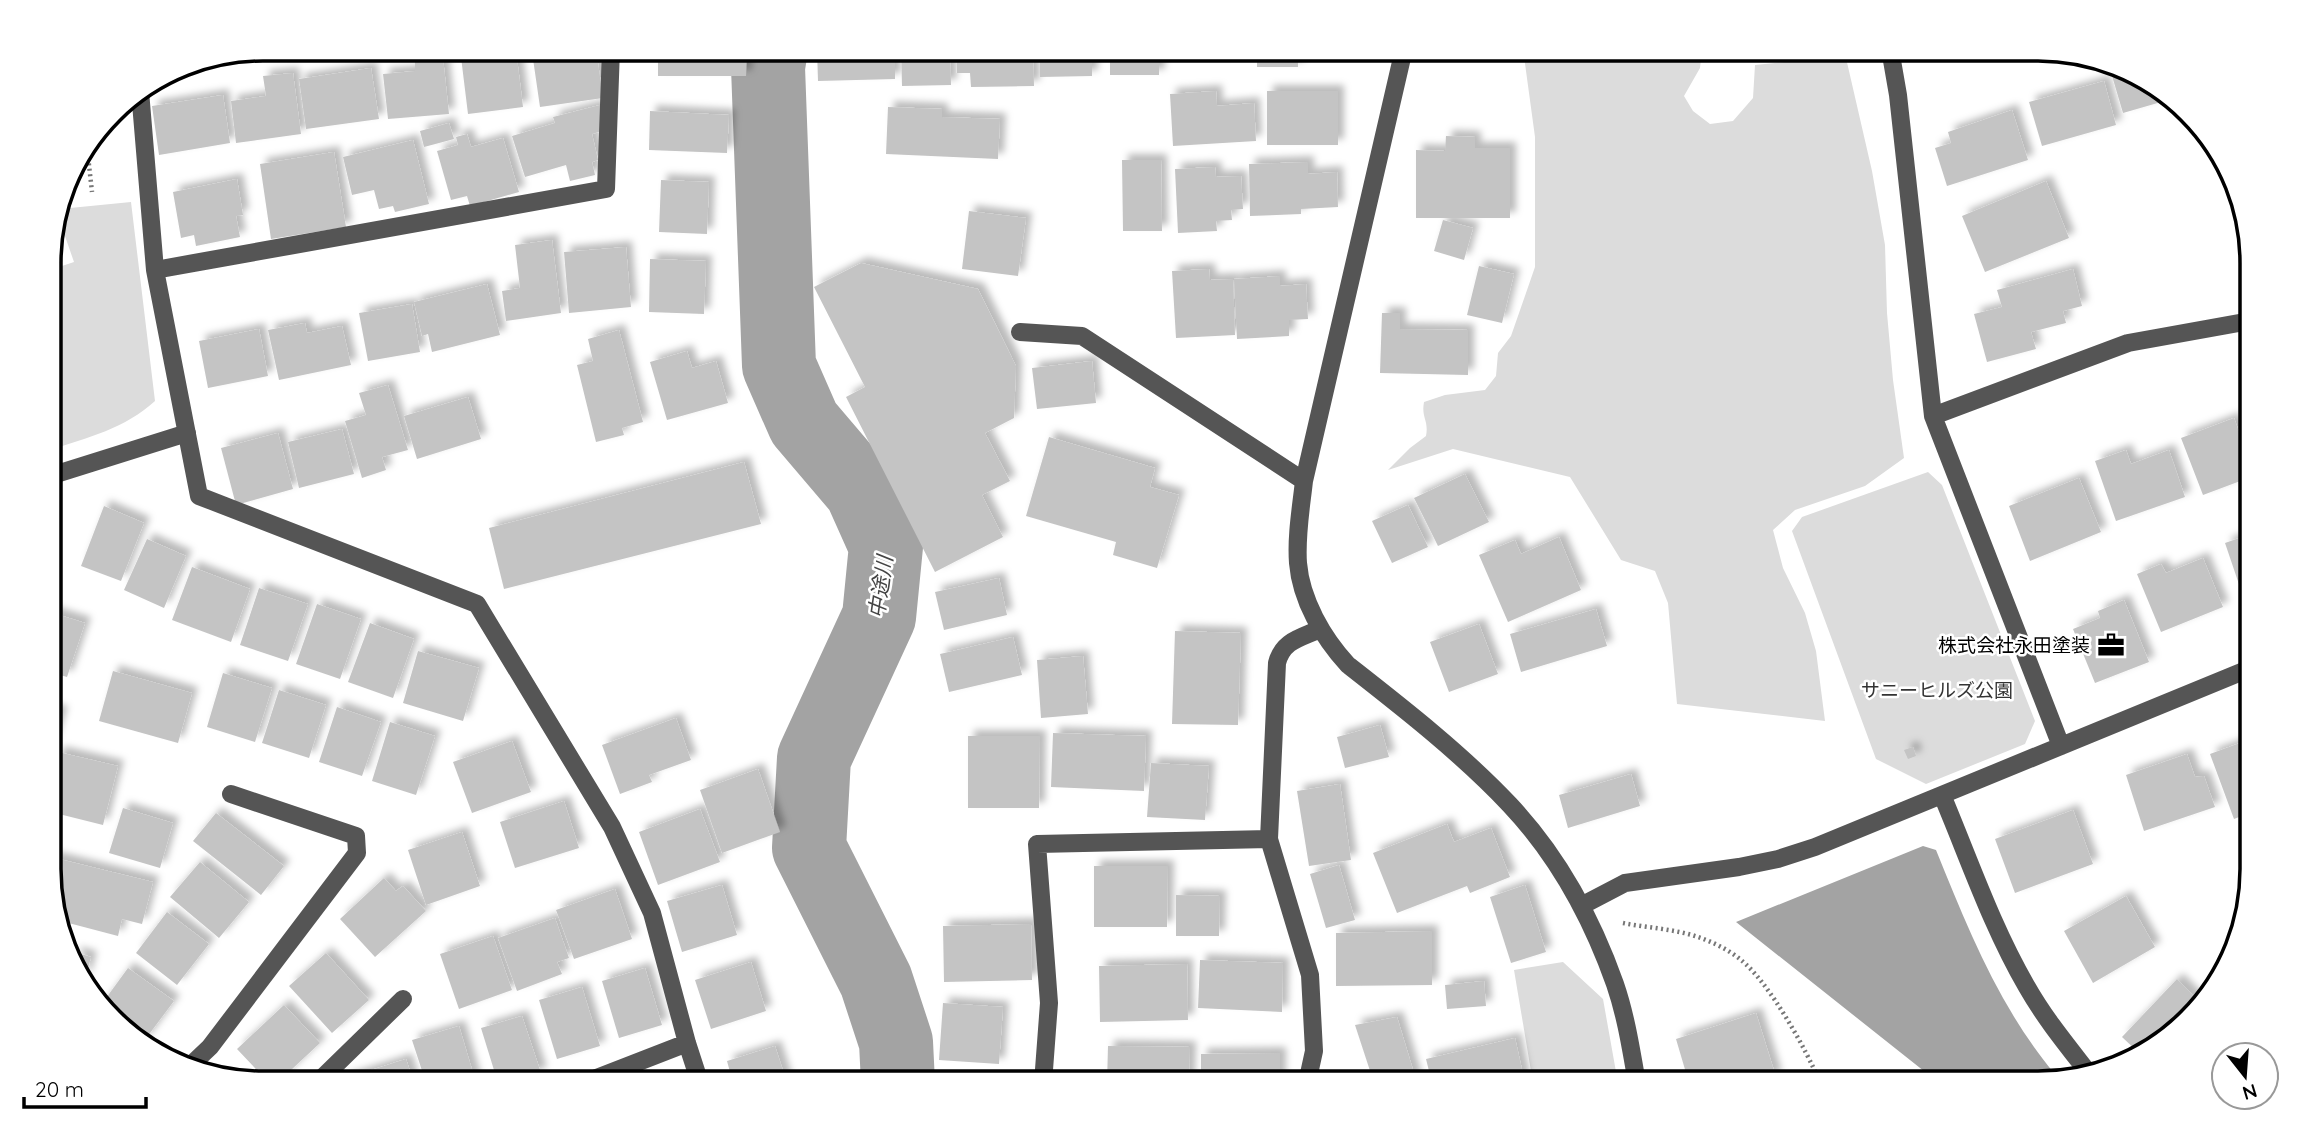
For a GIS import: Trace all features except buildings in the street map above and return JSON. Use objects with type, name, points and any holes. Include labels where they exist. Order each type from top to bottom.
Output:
[{"type":"street","points":[[1401,61],[1304,481],[1298,562],[1304,593],[1320,629],[1337,654],[1475,770],[1511,806],[1544,847],[1581,906],[1596,936],[1615,985],[1629,1034],[1635,1070]]},
{"type":"street","points":[[1892,61],[1933,416],[2061,746]]},
{"type":"street","points":[[155,270],[606,189],[611,62]]},
{"type":"street","points":[[141,103],[155,270],[199,496],[477,604],[612,827],[652,913],[696,1071]]},
{"type":"street","points":[[1933,416],[2128,343],[2240,323]]},
{"type":"street","points":[[1020,332],[1082,336],[1304,481]]},
{"type":"street","points":[[62,473],[187,433]]},
{"type":"street","points":[[1310,1070],[1314,1051],[1310,975],[1269,839],[1277,663],[1284,646],[1320,629]]},
{"type":"street","points":[[1581,906],[1625,883],[1739,867],[1778,859],[1815,846],[2240,673]]},
{"type":"street","points":[[197,1060],[210,1047],[356,853],[356,836],[231,794]]},
{"type":"street","points":[[1942,795],[2002,937],[2027,987],[2057,1033],[2083,1065]]},
{"type":"street","points":[[1044,1071],[1049,1003],[1037,844],[1269,839]]},
{"type":"street","points":[[329,1071],[403,999]]},
{"type":"street","points":[[615,1071],[687,1043]]},
{"type":"path","points":[[89,161],[92,192]]},
{"type":"path","points":[[1581,906],[1618,922],[1697,936],[1742,960],[1760,979],[1813,1070]]},
{"type":"green space","points":[[1525,61],[1701,61],[1700,68],[1684,96],[1693,111],[1710,124],[1733,121],[1753,98],[1755,65],[1788,61],[1847,61],[1872,171],[1885,245],[1887,313],[1904,458],[1865,486],[1795,510],[1773,530],[1783,568],[1805,613],[1816,651],[1825,721],[1677,704],[1668,603],[1655,571],[1621,560],[1570,477],[1453,449],[1388,470],[1426,436],[1424,402],[1445,395],[1485,390],[1496,376],[1498,353],[1511,336],[1535,267],[1535,137]]},
{"type":"green space","points":[[131,202],[155,401],[119,425],[62,446],[62,266],[74,262],[64,233],[69,208]]},
{"type":"green space","name":"サニーヒルズ公園","points":[[1928,472],[1942,485],[2035,721],[2025,744],[1926,784],[1876,759],[1792,531],[1802,517]]},
{"type":"green space","points":[[1563,962],[1603,999],[1616,1070],[1531,1070],[1514,970]]},
{"type":"shaded area","points":[[1923,846],[1936,850],[1986,966],[2034,1048],[2052,1070],[1923,1070],[1736,922]]},
{"type":"waterway","name":"中途川","points":[[769,62],[779,366],[804,423],[861,490],[886,546],[879,617],[814,758],[809,848],[876,981],[896,1042],[897,1071]]},
{"type":"place","name":"株式会社永田塗装","points":[[2111,645]]}]
